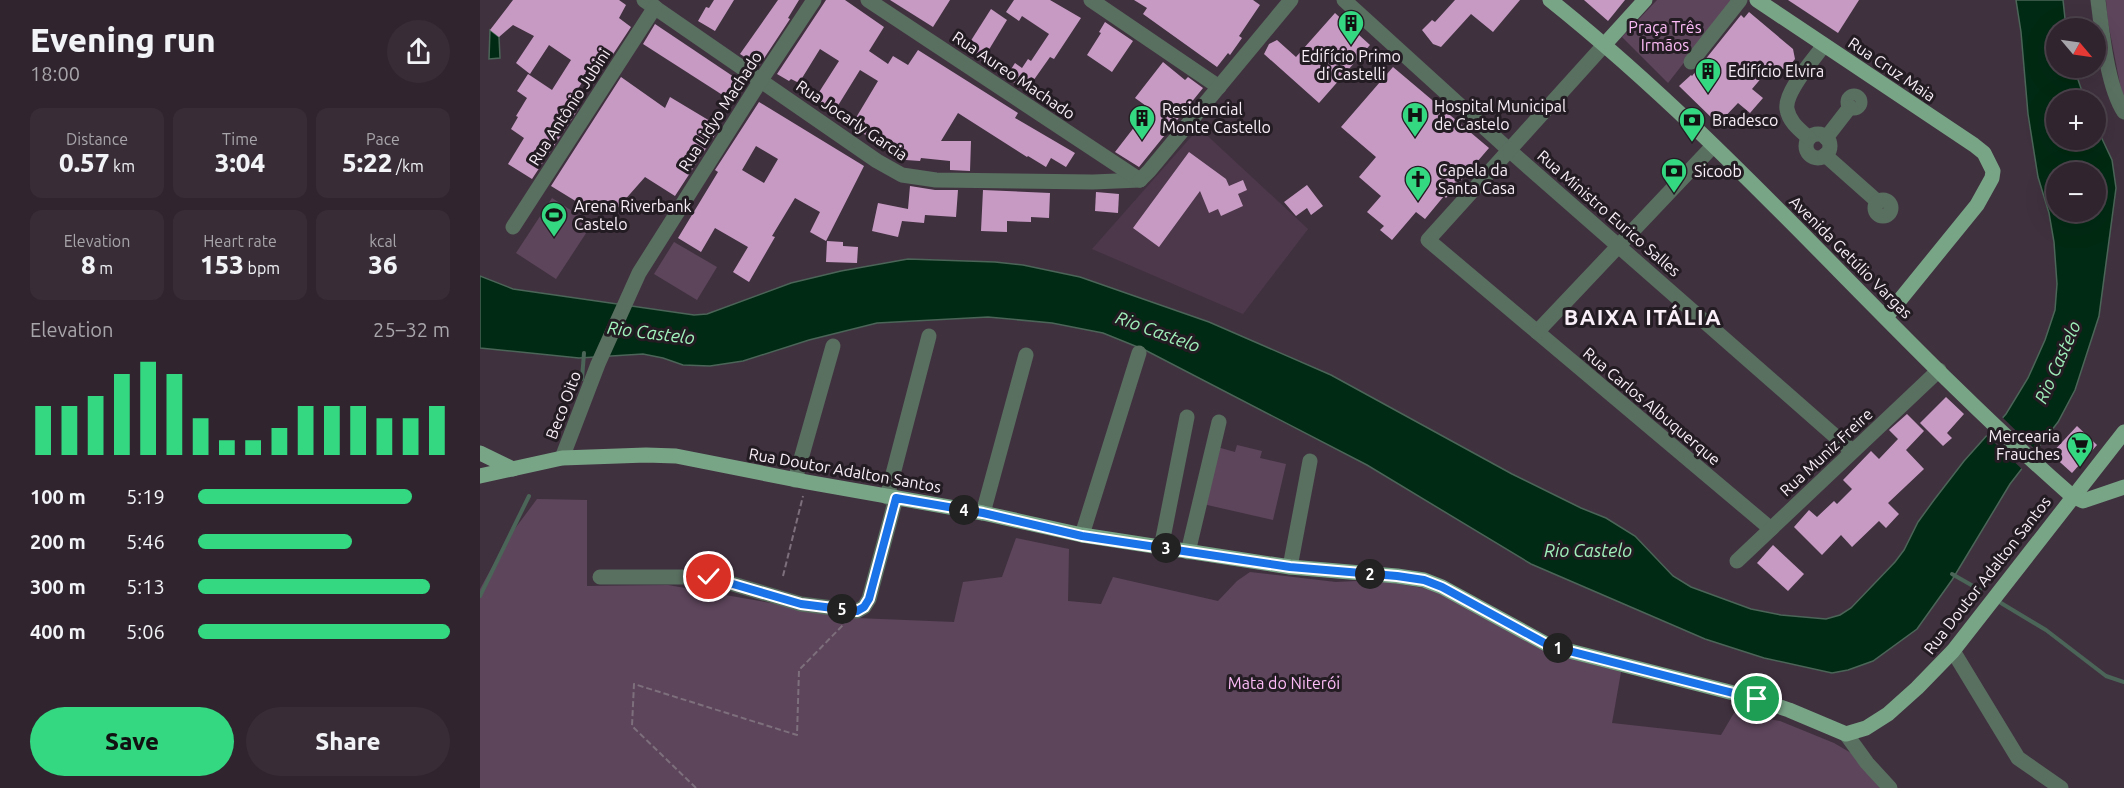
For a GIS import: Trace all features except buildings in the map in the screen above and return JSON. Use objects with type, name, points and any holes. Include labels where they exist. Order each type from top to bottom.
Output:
[{"type":"main road","name":"Avenida Getúlio Vargas","points":[[1550,0],[1605,44],[1713,146],[1988,419],[2072,496]]},
{"type":"main road","points":[[1605,44],[1645,0]]},
{"type":"main road","name":"Rua Cruz Maia","points":[[1757,0],[1974,145],[1984,153],[1994,171],[1977,205],[1886,317]]},
{"type":"main road","name":"Rua Doutor Adalton Santos","points":[[480,476],[562,458],[676,456],[983,513],[1082,536],[1290,567],[1424,580],[1442,587],[1550,646],[1757,699],[1846,734],[1866,728],[1888,714],[1953,651],[2124,432]]},
{"type":"main road","points":[[480,453],[513,470]]},
{"type":"main road","points":[[2072,496],[2083,501],[2124,487]]},
{"type":"street","name":"Rua Lidyo Machado","points":[[598,364],[639,273],[814,0]]},
{"type":"street","name":"Rua Aureo Machado","points":[[868,0],[1140,180]]},
{"type":"street","points":[[1091,0],[1219,87]]},
{"type":"street","points":[[1140,180],[1292,0]]},
{"type":"street","name":"Rua Ministro Eurico Salles","points":[[1344,0],[1509,150],[1852,451]]},
{"type":"street","points":[[1691,62],[1740,0]]},
{"type":"street","points":[[2098,0],[2112,84],[2119,105],[2124,112]]},
{"type":"street","name":"Rua Jocarly Garcia","points":[[649,3],[889,169],[902,175],[936,180],[1093,182],[1140,180]]},
{"type":"street","name":"Rua Antônio Jubini","points":[[513,227],[649,3]]},
{"type":"street","points":[[1509,150],[1605,44]]},
{"type":"street","points":[[1809,138],[1791,120],[1786,108],[1797,81],[1824,45]]},
{"type":"street","points":[[1826,138],[1851,107]]},
{"type":"street","points":[[1816,134],[1826,138],[1829,148],[1825,155],[1815,157],[1808,152],[1806,145],[1809,138],[1816,134]]},
{"type":"street","points":[[1538,332],[1713,146]]},
{"type":"street","name":"Rua Carlos Albuquerque","points":[[1509,150],[1428,240],[1771,529]]},
{"type":"street","points":[[1825,155],[1878,202]]},
{"type":"street","points":[[600,577],[709,577],[801,604],[861,609],[869,599],[928,336]]},
{"type":"street","points":[[801,481],[834,346]]},
{"type":"street","points":[[1082,536],[1139,353]]},
{"type":"street","points":[[983,513],[1026,355]]},
{"type":"street","name":"Beco Oito","points":[[562,458],[598,364]]},
{"type":"street","name":"Rua Muniz Freire","points":[[1737,561],[1939,370]]},
{"type":"street","points":[[1161,548],[1187,417]]},
{"type":"street","points":[[1188,552],[1218,422]]},
{"type":"street","points":[[1290,567],[1310,460]]},
{"type":"street","points":[[1953,651],[2018,758],[2061,788]]},
{"type":"street","points":[[1846,734],[1866,763],[1890,788]]},
{"type":"path","points":[[783,576],[801,481]]},
{"type":"path","points":[[696,788],[632,726],[634,684],[797,735],[799,670],[861,609]]},
{"type":"shaded area","points":[[1199,128],[1308,229],[1243,314],[1092,249]]},
{"type":"green space","name":"Praça Três Irmãos","points":[[1657,0],[1733,0],[1668,83],[1622,37]]},
{"type":"green space","points":[[2106,0],[2124,0],[2124,105],[2108,22]]},
{"type":"green space","name":"Arena Riverbank Castelo","points":[[552,198],[592,224],[556,279],[516,253]]},
{"type":"green space","points":[[674,242],[717,267],[697,300],[654,274]]},
{"type":"green space","points":[[1237,445],[1262,451],[1260,458],[1286,464],[1273,520],[1203,504],[1217,447],[1235,452]]},
{"type":"green space","name":"Mata do Niterói","points":[[537,499],[587,500],[587,586],[668,585],[856,618],[954,622],[963,582],[1002,577],[1016,538],[1069,549],[1068,601],[1101,604],[1113,577],[1218,601],[1237,581],[1250,572],[1336,582],[1376,580],[1429,589],[1576,660],[1621,672],[1612,723],[1721,735],[1734,713],[1780,721],[1834,743],[1851,753],[1880,788],[480,788],[480,589],[508,538]]},
{"type":"water","name":"Rio Castelo","points":[[2016,0],[2063,0],[2065,18],[2046,18],[2046,78],[2077,78],[2082,90],[2046,90],[2046,150],[2106,150],[2106,147],[2112,160],[2116,188],[2099,316],[2075,390],[2058,422],[2010,484],[1952,580],[1917,629],[1873,661],[1832,673],[1764,658],[1705,639],[1531,564],[1367,465],[1145,350],[1103,333],[1052,323],[988,317],[877,323],[809,340],[743,361],[710,366],[683,365],[643,354],[579,358],[480,348],[480,276],[513,289],[694,315],[707,314],[791,283],[908,259],[1023,265],[1080,277],[1209,322],[1331,375],[1512,474],[1606,518],[1635,536],[1673,576],[1691,587],[1751,609],[1781,615],[1826,619],[1840,615],[1851,608],[1895,562],[1904,550],[1918,522],[1964,461],[2006,414],[2028,378],[2055,310],[2057,284],[2051,222],[2106,222],[2106,162],[2046,162],[2046,203],[2038,177],[2028,114]]},
{"type":"water","points":[[490,30],[499,37],[500,58],[489,59]]},
{"type":"pier","points":[[2001,416],[2039,453],[2024,471],[1985,434]]},
{"type":"waterway","points":[[582,379],[584,353]]},
{"type":"waterway","points":[[480,596],[529,496]]},
{"type":"waterway","points":[[1952,574],[1980,590]]},
{"type":"waterway","points":[[2001,603],[2046,630],[2106,676],[2124,682]]},
{"type":"place","name":"Edifício Primo di Castelli","points":[[1351,46]]},
{"type":"place","name":"Edifício Elvira","points":[[1708,94]]},
{"type":"place","name":"Hospital Municipal de Castelo","points":[[1415,138]]},
{"type":"place","name":"Residencial Monte Castello","points":[[1142,141]]},
{"type":"place","name":"Bradesco","points":[[1692,143]]},
{"type":"place","name":"Sicoob","points":[[1674,194]]},
{"type":"place","name":"Capela da Santa Casa","points":[[1418,202]]},
{"type":"place","name":"Arena Riverbank Castelo","points":[[554,238]]},
{"type":"place","name":"Mercearia Frauches","points":[[2080,468]]},
{"type":"district","name":"BAIXA ITÁLIA","points":[[1643,316]]},
{"type":"route","points":[[709,577],[801,604],[857,611],[864,607],[869,599],[896,498],[983,513],[1082,536],[1290,567],[1424,580],[1442,587],[1550,646],[1757,699]]}]
